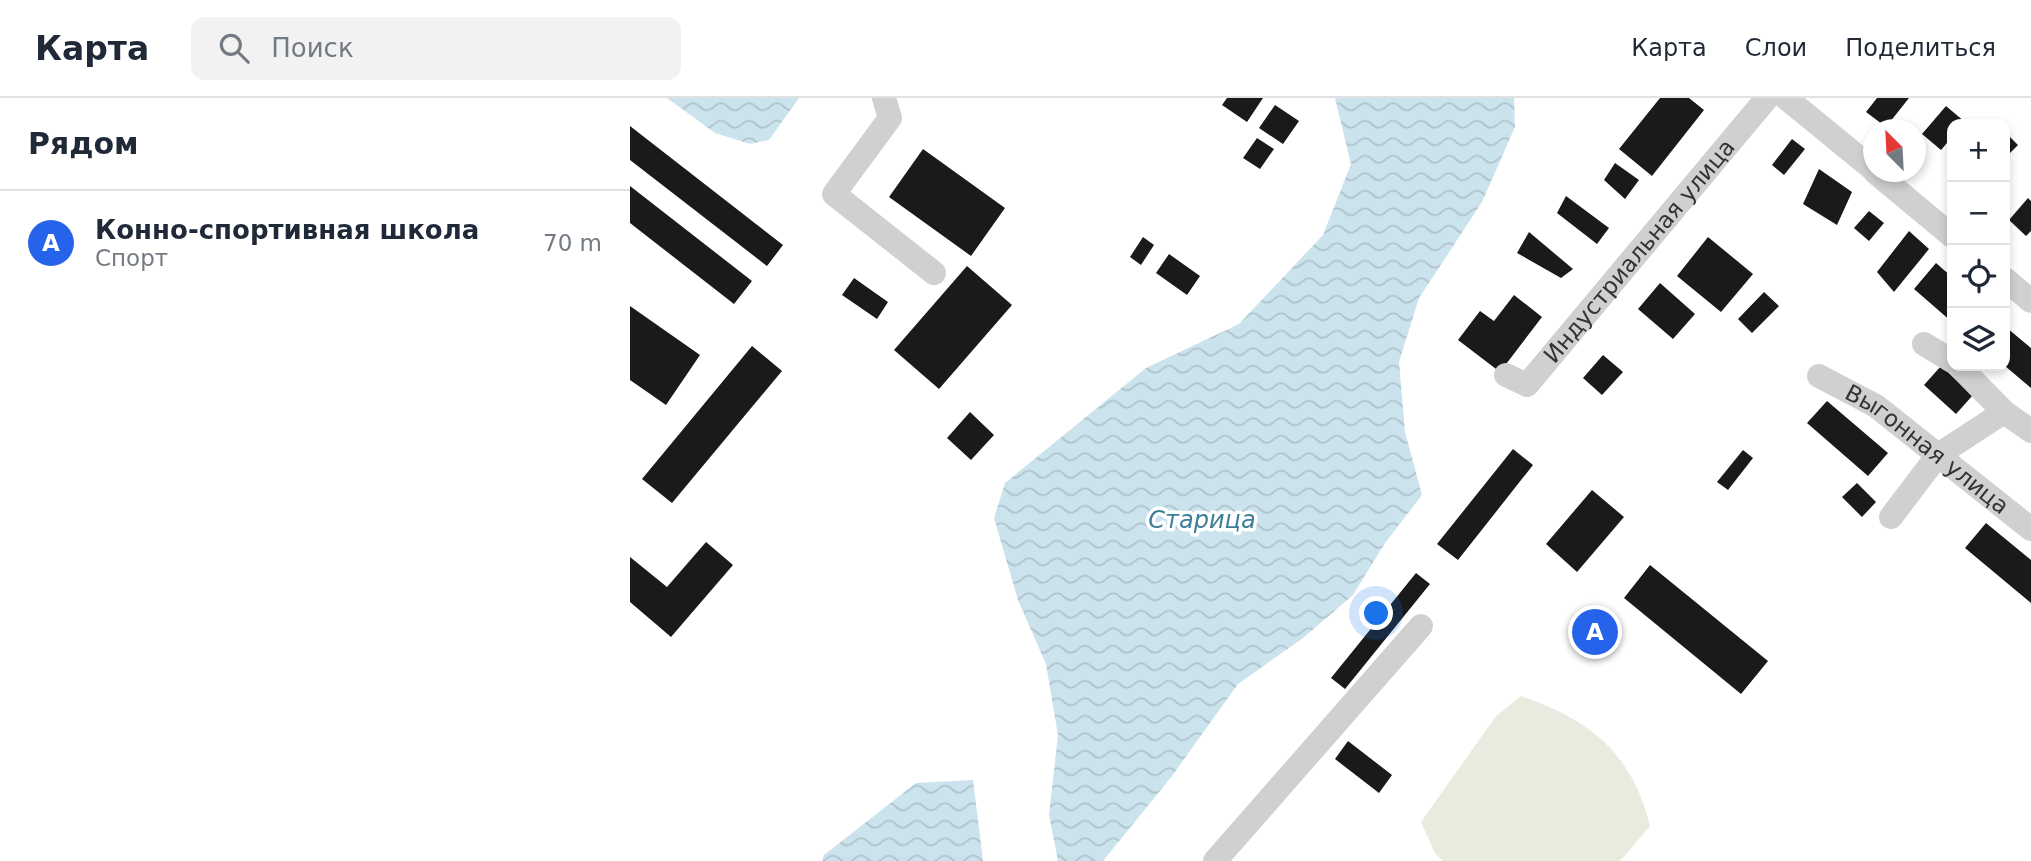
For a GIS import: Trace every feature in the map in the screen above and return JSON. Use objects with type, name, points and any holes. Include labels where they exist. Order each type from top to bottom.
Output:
[{"type":"street","points":[[884,98],[890,118],[834,194],[934,273]]},
{"type":"street","name":"Индустриальная улица","points":[[1506,374],[1527,385],[1767,98]]},
{"type":"street","points":[[1786,98],[1863,162]]},
{"type":"street","points":[[1887,182],[1947,232]]},
{"type":"street","points":[[2010,283],[2031,301]]},
{"type":"street","points":[[1924,344],[1947,358]]},
{"type":"street","points":[[1964,371],[2004,411],[2031,431]]},
{"type":"street","name":"Выгонная улица","points":[[1819,376],[1876,406],[2031,529]]},
{"type":"street","points":[[1891,517],[1938,455],[2004,411]]},
{"type":"street","points":[[1215,861],[1421,626]]},
{"type":"shaded area","points":[[1521,696],[1546,705],[1587,728],[1605,743],[1632,778],[1650,826],[1620,861],[1443,861],[1435,853],[1421,822],[1496,716]]},
{"type":"water","points":[[667,98],[799,98],[769,140],[750,144],[715,133]]},
{"type":"water","name":"Старица","points":[[1335,98],[1514,98],[1515,127],[1482,202],[1419,298],[1399,362],[1405,432],[1422,495],[1385,543],[1353,595],[1303,638],[1238,684],[1172,776],[1103,861],[1058,861],[1049,815],[1058,735],[1046,664],[1018,600],[994,518],[1005,483],[1146,368],[1239,324],[1323,235],[1351,164]]},
{"type":"water","points":[[973,780],[983,861],[822,861],[824,855],[916,783]]},
{"type":"building","points":[[1227,98],[1263,98],[1247,122],[1222,105]]},
{"type":"building","points":[[1660,98],[1689,98],[1704,110],[1652,176],[1619,149]]},
{"type":"building","points":[[1877,98],[1909,98],[1892,119],[1875,119],[1866,112]]},
{"type":"building","points":[[1275,105],[1299,121],[1283,144],[1259,128]]},
{"type":"building","points":[[1946,106],[1961,119],[1947,119],[1947,143],[1941,150],[1926,137],[1926,129]]},
{"type":"building","points":[[630,126],[783,245],[767,266],[630,160]]},
{"type":"building","points":[[2010,137],[2018,145],[2010,153]]},
{"type":"building","points":[[1257,138],[1274,149],[1260,169],[1243,158]]},
{"type":"building","points":[[1792,139],[1805,149],[1784,175],[1772,165]]},
{"type":"building","points":[[923,149],[1005,208],[971,256],[889,197]]},
{"type":"building","points":[[1615,163],[1639,180],[1625,199],[1604,180]]},
{"type":"building","points":[[1819,169],[1852,192],[1837,225],[1803,204]]},
{"type":"building","points":[[630,186],[752,281],[734,304],[630,223]]},
{"type":"building","points":[[1566,196],[1609,228],[1597,244],[1557,213]]},
{"type":"building","points":[[2028,198],[2031,201],[2031,231],[2026,236],[2010,219]]},
{"type":"building","points":[[1869,211],[1884,223],[1869,241],[1854,228]]},
{"type":"building","points":[[1909,231],[1929,249],[1894,292],[1877,272]]},
{"type":"building","points":[[1529,232],[1573,269],[1561,278],[1517,253]]},
{"type":"building","points":[[1143,237],[1154,245],[1141,265],[1130,257]]},
{"type":"building","points":[[1708,237],[1753,274],[1721,312],[1677,276]]},
{"type":"building","points":[[1169,254],[1200,276],[1187,295],[1156,273]]},
{"type":"building","points":[[1936,263],[1947,273],[1947,318],[1914,289]]},
{"type":"building","points":[[967,266],[1012,305],[939,389],[894,350]]},
{"type":"building","points":[[854,278],[888,302],[877,319],[842,295]]},
{"type":"building","points":[[1660,283],[1695,314],[1673,339],[1638,309]]},
{"type":"building","points":[[1764,292],[1779,306],[1752,333],[1738,319]]},
{"type":"building","points":[[1514,295],[1542,317],[1500,372],[1458,340],[1480,311],[1494,321]]},
{"type":"building","points":[[630,306],[700,355],[666,405],[630,380]]},
{"type":"building","points":[[2010,330],[2031,348],[2031,388],[2010,370]]},
{"type":"building","points":[[752,346],[782,371],[672,503],[642,479]]},
{"type":"building","points":[[1603,355],[1623,372],[1602,395],[1583,378]]},
{"type":"building","points":[[1941,366],[1973,395],[1956,414],[1924,385]]},
{"type":"building","points":[[1827,401],[1888,453],[1868,476],[1807,423]]},
{"type":"building","points":[[970,412],[994,435],[971,460],[947,438]]},
{"type":"building","points":[[1513,449],[1533,465],[1458,560],[1437,544]]},
{"type":"building","points":[[1743,450],[1753,458],[1728,490],[1717,482]]},
{"type":"building","points":[[1857,483],[1876,502],[1862,517],[1842,497]]},
{"type":"building","points":[[1592,490],[1624,517],[1577,572],[1546,544]]},
{"type":"building","points":[[1986,523],[2031,560],[2031,603],[1965,548]]},
{"type":"building","points":[[706,542],[733,565],[671,637],[630,602],[630,557],[667,587]]},
{"type":"building","points":[[1650,565],[1768,661],[1741,694],[1624,598]]},
{"type":"building","points":[[1416,573],[1430,584],[1345,689],[1331,678]]},
{"type":"building","points":[[1348,741],[1392,775],[1379,793],[1335,759]]},
{"type":"place","name":"Конно-спортивная школа","points":[[1595,632]]}]
